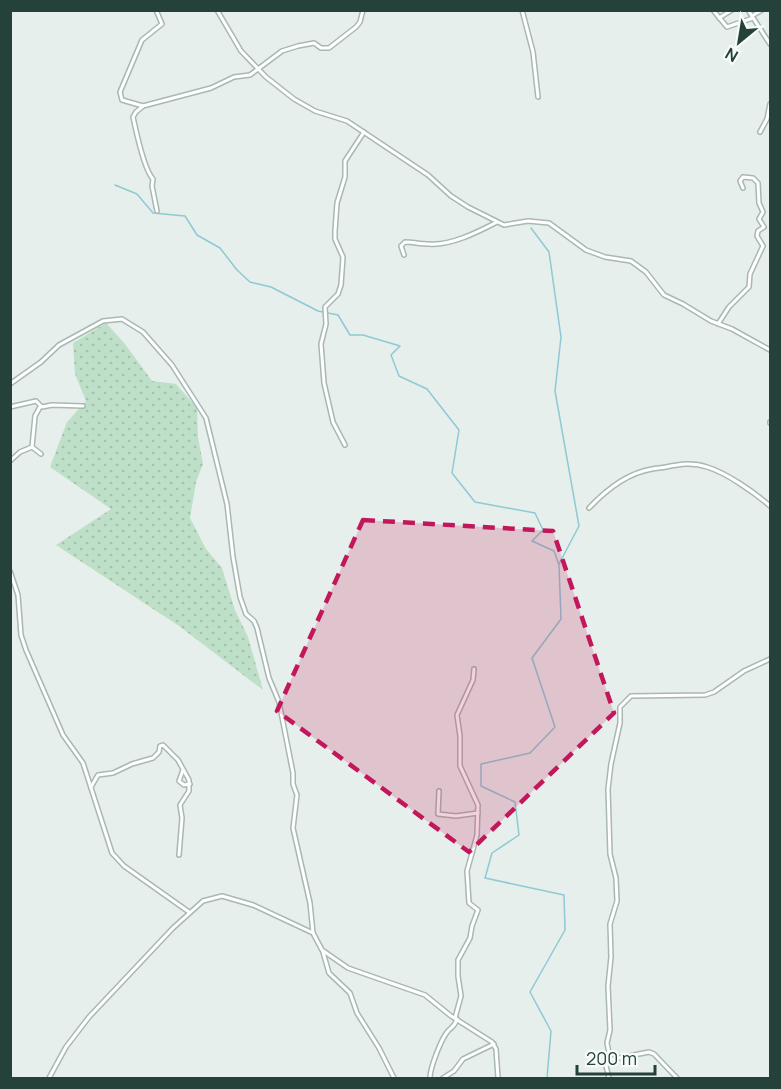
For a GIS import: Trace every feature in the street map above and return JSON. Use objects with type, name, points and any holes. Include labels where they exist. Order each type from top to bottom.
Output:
[{"type":"street","points":[[143,106],[122,100],[120,92],[142,40],[162,24],[156,10]]},
{"type":"street","points":[[217,10],[241,51],[259,70],[304,106],[318,113],[342,118],[428,175],[455,198],[497,222],[507,225],[549,222],[586,250],[636,264],[649,276],[660,293],[771,350]]},
{"type":"street","points":[[158,211],[153,196],[153,179],[149,175],[141,151],[133,117],[136,112],[143,106],[211,88],[225,80],[250,75],[282,51],[314,43],[321,48],[329,48],[358,25],[363,10]]},
{"type":"street","points":[[522,10],[533,52],[538,97]]},
{"type":"street","points":[[713,10],[727,27],[752,17],[762,10]]},
{"type":"street","points":[[719,18],[732,10]]},
{"type":"street","points":[[748,10],[771,44]]},
{"type":"street","points":[[760,132],[766,122],[771,104]]},
{"type":"street","points":[[345,445],[334,427],[331,415],[324,383],[321,344],[326,324],[325,307],[338,294],[341,285],[343,260],[335,239],[335,231],[338,203],[345,177],[345,161],[364,132]]},
{"type":"street","points":[[718,324],[729,308],[748,290],[750,274],[763,246],[757,236],[758,231],[764,227],[759,221],[763,212],[759,203],[758,181],[743,177],[740,181],[743,188]]},
{"type":"street","points":[[404,255],[401,246],[405,242],[431,244],[446,242],[471,236],[497,222]]},
{"type":"street","points":[[10,384],[41,362],[59,345],[103,321],[122,319],[143,332],[165,356],[206,418],[227,504],[240,597],[246,614],[254,621],[257,628],[269,678],[279,702],[293,784],[297,795],[293,825],[311,910],[313,933],[322,950],[329,974],[351,996],[357,1012],[394,1078]]},
{"type":"street","points":[[10,407],[38,401],[40,407],[35,416],[32,447]]},
{"type":"street","points":[[40,407],[83,406]]},
{"type":"street","points":[[32,447],[41,454]]},
{"type":"street","points":[[10,461],[20,452],[32,447]]},
{"type":"street","points":[[589,508],[606,492],[624,480],[650,469],[683,464],[702,465],[714,470],[750,489],[771,506]]},
{"type":"street","points":[[10,571],[18,595],[21,635],[26,650],[63,735],[83,763],[99,807],[106,837],[115,858],[189,912]]},
{"type":"street","points":[[609,1078],[606,1069],[610,1030],[608,994],[611,957],[610,924],[617,901],[616,878],[610,855],[608,789],[620,723],[620,707],[628,697],[634,696],[709,694],[734,677],[771,660]]},
{"type":"street","points":[[430,1078],[430,1071],[447,1032],[455,1026],[461,996],[458,960],[470,938],[478,910],[469,903],[467,878],[469,860],[477,835],[477,801],[459,763],[460,741],[457,715],[473,680],[474,669]]},
{"type":"street","points":[[91,787],[98,775],[113,773],[153,758],[162,745],[178,760],[190,784],[189,791],[180,805],[182,818],[179,855]]},
{"type":"street","points":[[183,769],[179,781],[184,785],[190,784]]},
{"type":"street","points":[[439,791],[438,814],[456,816],[478,813]]},
{"type":"street","points":[[49,1078],[66,1047],[81,1027],[189,912],[203,901],[222,897],[253,905],[313,933]]},
{"type":"street","points":[[322,950],[348,968],[425,995],[494,1044],[497,1054],[498,1078]]},
{"type":"street","points":[[443,1078],[454,1071],[463,1059],[494,1044]]},
{"type":"street","points":[[607,1061],[651,1052],[677,1078]]},
{"type":"highlighted area","points":[[363,520],[553,531],[614,713],[469,852],[277,711]]},
{"type":"green space","points":[[106,323],[125,344],[152,381],[176,384],[197,408],[198,437],[203,464],[196,482],[190,518],[206,549],[222,568],[235,610],[248,637],[263,690],[179,626],[56,545],[111,509],[50,467],[67,422],[86,401],[75,374],[73,343]]},
{"type":"waterway","points":[[115,185],[137,194],[153,213],[185,216],[197,235],[220,248],[237,270],[250,282],[271,287],[318,311],[338,315],[350,335],[363,335],[400,346],[391,355],[399,376],[427,389],[459,430],[452,473],[475,502],[535,513],[543,530],[532,541],[554,551],[559,565],[561,619],[532,658],[555,727],[530,753],[481,764],[481,786],[515,802],[519,835],[492,853],[485,878],[564,895],[565,930],[530,992],[551,1031],[547,1078]]},
{"type":"waterway","points":[[531,228],[549,252],[561,337],[555,391],[579,526],[559,564]]}]
